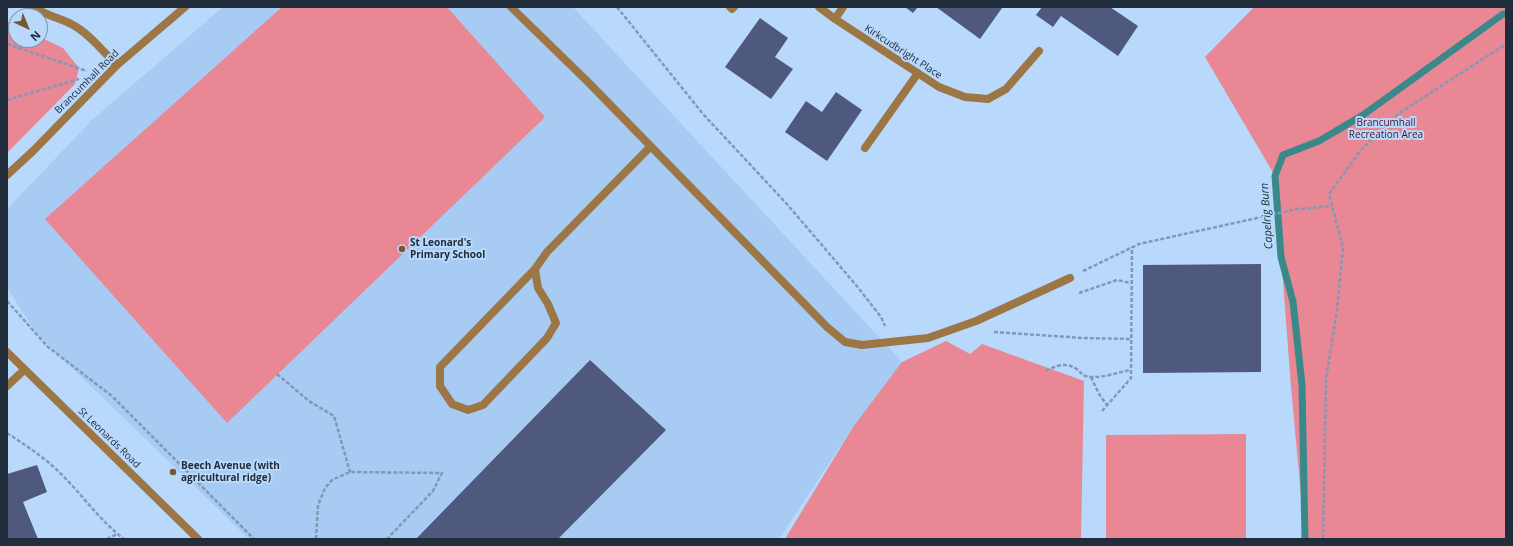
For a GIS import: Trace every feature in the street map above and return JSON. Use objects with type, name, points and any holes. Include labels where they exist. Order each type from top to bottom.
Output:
[{"type":"street","points":[[34,7],[74,25],[86,34],[117,65]]},
{"type":"street","name":"Brancumhall Road","points":[[7,175],[33,151],[117,65],[185,7]]},
{"type":"street","points":[[511,7],[588,82],[827,327],[845,342],[862,345],[928,338],[976,322],[1070,278]]},
{"type":"street","points":[[730,7],[732,9],[734,7]]},
{"type":"street","name":"Kirkcudbright Place","points":[[819,7],[918,74],[939,87],[965,98],[988,99],[1006,89],[1039,51]]},
{"type":"street","points":[[835,19],[843,7]]},
{"type":"street","points":[[865,148],[918,74]]},
{"type":"street","points":[[535,269],[538,288],[548,304],[556,323],[547,338],[483,405],[468,410],[452,404],[440,386],[440,367],[535,269],[547,252],[650,147]]},
{"type":"street","name":"St Leonards Road","points":[[7,352],[198,539]]},
{"type":"street","points":[[7,386],[24,370]]},
{"type":"path","points":[[617,7],[703,114],[786,203],[856,285],[881,317],[892,341]]},
{"type":"path","points":[[7,44],[87,71],[85,74]]},
{"type":"path","points":[[1323,539],[1326,379],[1337,310],[1343,248],[1329,194],[1361,150],[1398,114],[1506,44]]},
{"type":"path","points":[[7,100],[83,78]]},
{"type":"path","points":[[1070,278],[1139,244],[1298,209],[1332,206]]},
{"type":"path","points":[[1102,411],[1131,378],[1132,247]]},
{"type":"path","points":[[7,301],[48,347],[112,396],[254,539]]},
{"type":"path","points":[[992,332],[1083,338],[1131,339]]},
{"type":"path","points":[[1046,371],[1060,365],[1076,368],[1082,375],[1091,377],[1131,370]]},
{"type":"path","points":[[277,374],[309,401],[334,416],[350,472]]},
{"type":"path","points":[[1091,377],[1099,394],[1107,405]]},
{"type":"path","points":[[7,433],[40,456],[59,472],[102,520],[124,539]]},
{"type":"path","points":[[316,539],[318,505],[325,488],[332,480],[350,472],[442,473],[433,491],[387,539]]},
{"type":"path","points":[[107,539],[117,534]]},
{"type":"shaded area","name":"St Leonard's Primary School","points":[[223,7],[573,7],[902,362],[853,427],[779,539],[249,539],[38,335],[7,288],[7,209],[92,120]]},
{"type":"green space","points":[[282,7],[447,7],[545,117],[227,423],[45,219]]},
{"type":"green space","name":"Brancumhall Recreation Area","points":[[1254,7],[1506,7],[1506,539],[1305,539],[1291,387],[1275,176],[1205,57]]},
{"type":"green space","points":[[7,21],[8,48],[48,48],[48,41],[63,48],[79,68],[75,84],[7,153]]},
{"type":"green space","points":[[946,341],[970,354],[982,344],[1084,381],[1081,539],[785,539],[853,427],[902,362]]},
{"type":"green space","points":[[1246,434],[1246,539],[1106,539],[1106,435]]},
{"type":"building","points":[[905,7],[918,7],[913,13]]},
{"type":"building","points":[[936,7],[1001,7],[1002,8],[980,39]]},
{"type":"building","points":[[1042,7],[1110,7],[1138,26],[1118,56],[1061,16],[1053,27],[1036,15]]},
{"type":"building","points":[[760,18],[788,38],[775,57],[793,69],[771,99],[725,67]]},
{"type":"building","points":[[836,92],[862,110],[827,161],[785,132],[806,101],[822,112]]},
{"type":"building","points":[[1261,264],[1261,372],[1143,373],[1143,265]]},
{"type":"building","points":[[590,360],[666,430],[558,539],[416,539]]},
{"type":"building","points":[[37,465],[47,492],[23,502],[38,539],[7,539],[7,474]]},
{"type":"waterway","name":"Capelrig Burn","points":[[1305,539],[1302,385],[1293,302],[1281,257],[1275,176],[1283,155],[1319,141],[1363,115],[1503,14],[1506,14]]},
{"type":"place","name":"St Leonard's Primary School","points":[[402,249]]},
{"type":"place","name":"Beech Avenue (with agricultural ridge)","points":[[173,472]]}]
